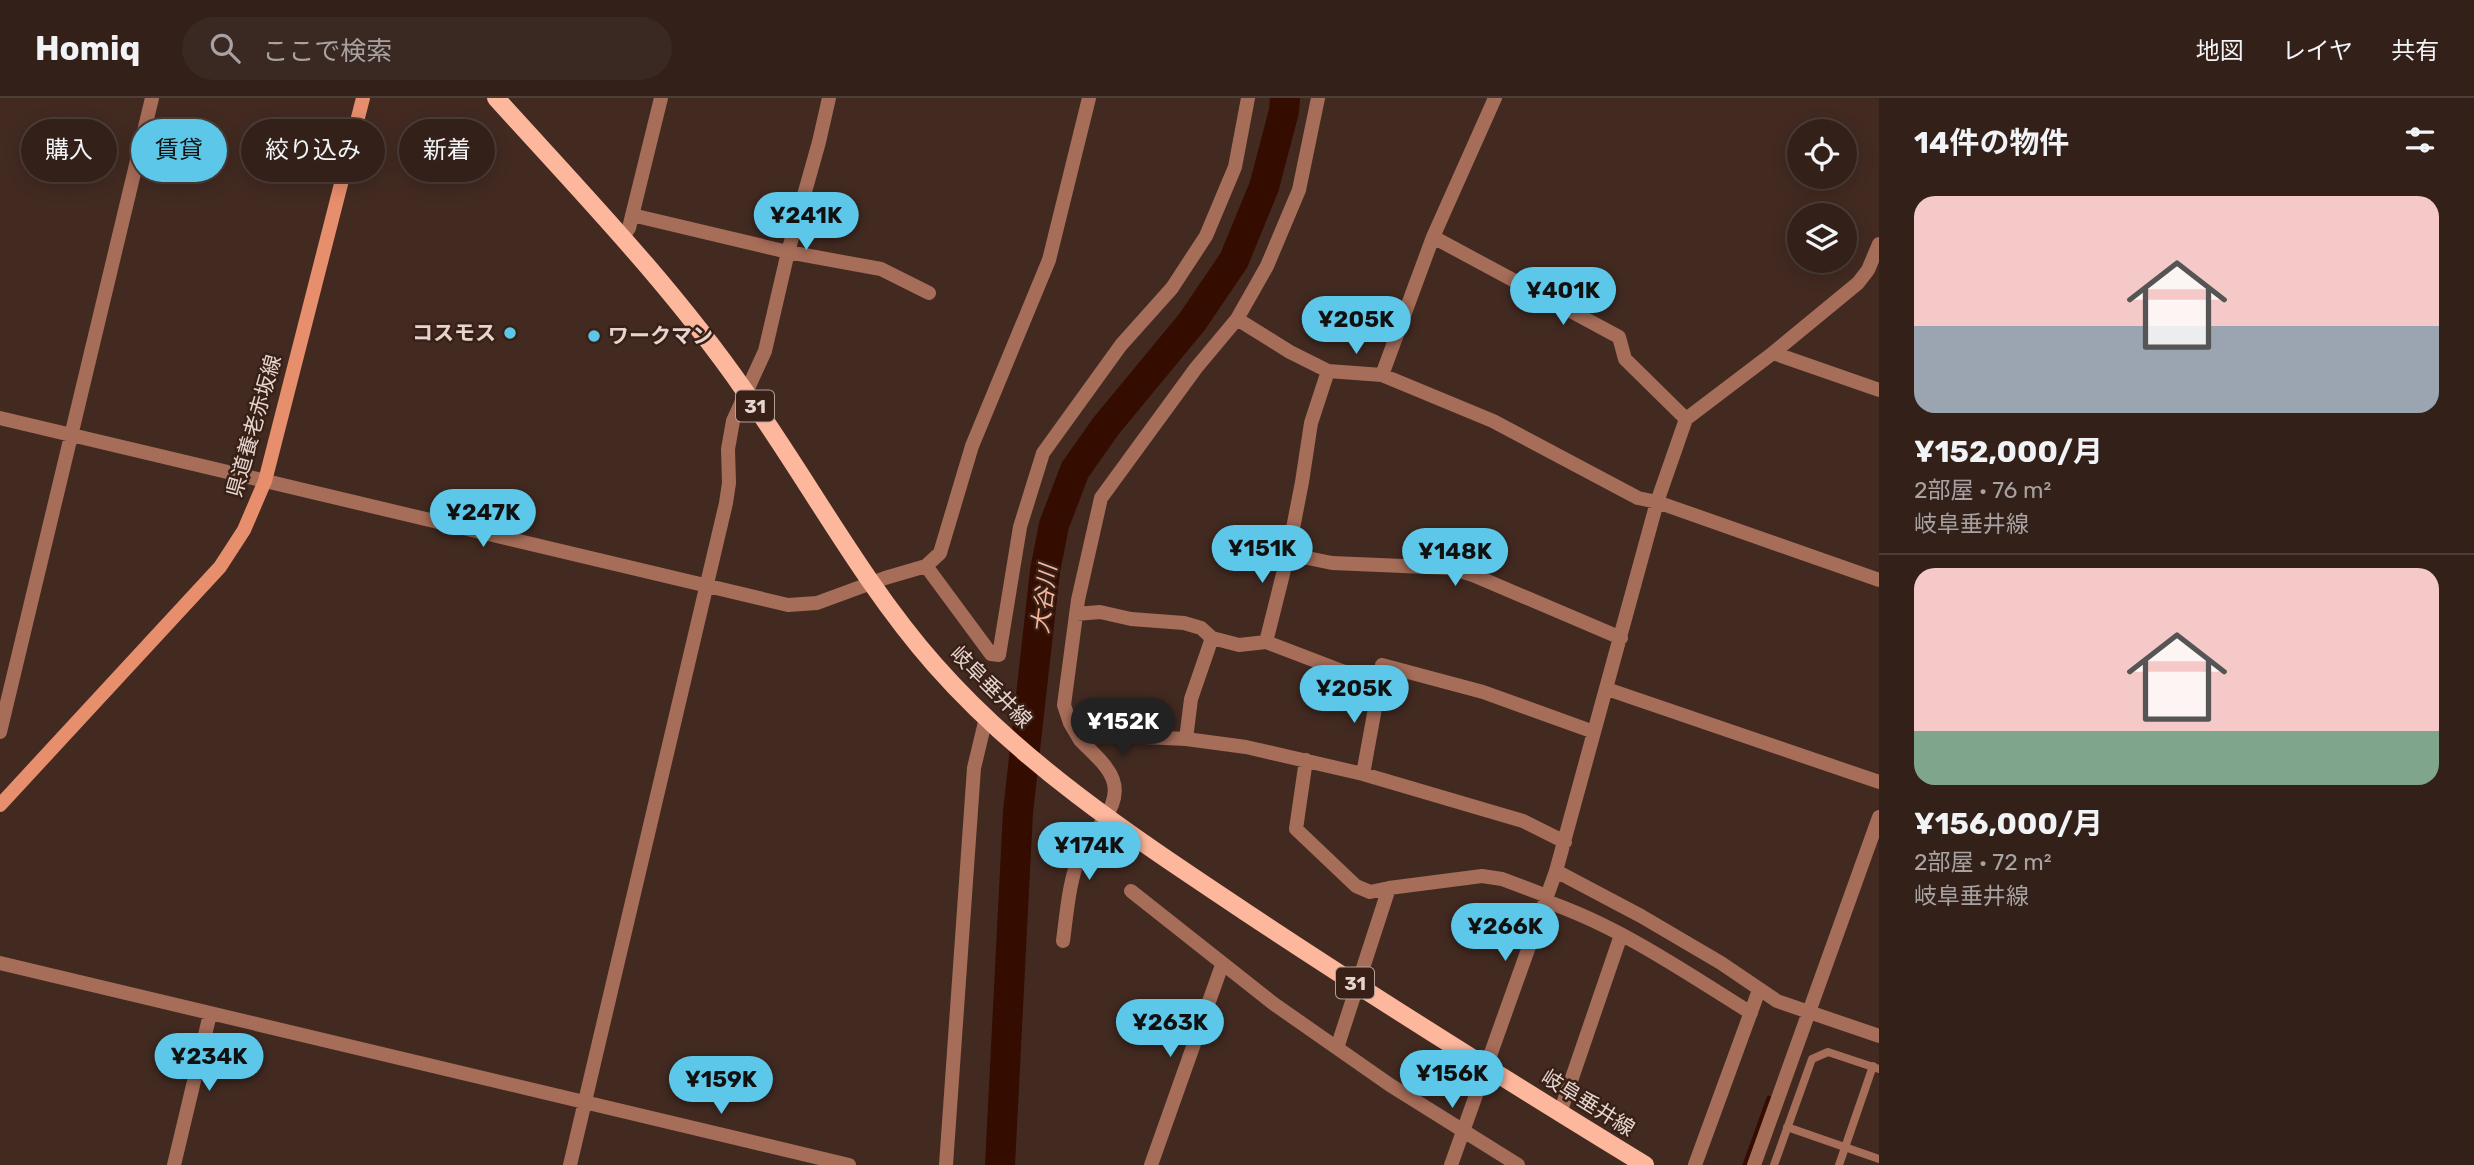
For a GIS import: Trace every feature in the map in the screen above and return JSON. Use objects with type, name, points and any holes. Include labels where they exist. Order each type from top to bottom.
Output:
[{"type":"main road","name":"県道養老赤坂線","points":[[0,805],[220,567],[244,530],[265,481],[363,98]]},
{"type":"main road","name":"岐阜垂井線","points":[[496,98],[694,322],[746,392],[870,583],[935,665],[991,723],[1070,792],[1106,817],[1358,985],[1645,1165]]},
{"type":"street","points":[[0,732],[152,98]]},
{"type":"street","points":[[622,238],[629,228],[661,98]]},
{"type":"street","points":[[570,1165],[726,503],[729,483],[728,449],[733,421],[765,351],[829,98]]},
{"type":"street","points":[[0,418],[788,605],[817,603],[926,566],[940,553],[972,446],[1049,260],[1088,98]]},
{"type":"street","points":[[926,566],[990,654],[999,655],[1020,527],[1042,453],[1121,345],[1172,288],[1206,236],[1235,167],[1248,98]]},
{"type":"street","points":[[1063,941],[1073,871],[1083,847],[1106,817],[1114,801],[1116,783],[1109,769],[1080,740],[1064,705],[1076,614],[1101,498],[1196,368],[1237,319],[1267,266],[1298,190],[1318,98]]},
{"type":"street","points":[[1382,375],[1433,237],[1495,98]]},
{"type":"street","points":[[632,215],[788,252],[881,269],[929,293]]},
{"type":"street","points":[[1433,237],[1619,337],[1625,359],[1686,419]]},
{"type":"street","points":[[1451,1165],[1556,871],[1657,502],[1686,419],[1773,353],[1858,283],[1875,265],[1879,244]]},
{"type":"street","points":[[1237,319],[1290,352],[1328,371],[1382,375],[1493,421],[1638,498],[1657,502],[1879,580]]},
{"type":"street","points":[[1773,353],[1879,390]]},
{"type":"street","points":[[1266,642],[1288,554],[1311,423],[1328,371]]},
{"type":"street","points":[[1288,554],[1332,563],[1450,568],[1474,575],[1621,638]]},
{"type":"street","points":[[1076,614],[1100,612],[1131,619],[1184,623],[1201,628],[1212,638],[1239,645],[1266,642],[1342,671],[1380,681]]},
{"type":"street","points":[[1186,739],[1191,699],[1212,638]]},
{"type":"street","points":[[1363,774],[1382,666],[1483,692],[1594,732]]},
{"type":"street","points":[[1607,689],[1879,782]]},
{"type":"street","points":[[946,1165],[974,768],[991,723]]},
{"type":"street","points":[[1080,740],[1102,735],[1186,739],[1246,747],[1363,774],[1523,821],[1565,842]]},
{"type":"street","points":[[1306,760],[1296,829],[1356,886],[1370,892],[1482,876],[1502,879],[1621,935],[1751,1013]]},
{"type":"street","points":[[1754,1165],[1879,817]]},
{"type":"street","points":[[1556,871],[1721,963],[1777,1001],[1879,1036]]},
{"type":"street","points":[[1337,1048],[1389,888]]},
{"type":"street","points":[[1131,891],[1222,965],[1337,1048],[1518,1165]]},
{"type":"street","points":[[1560,1113],[1621,935]]},
{"type":"street","points":[[0,963],[849,1165]]},
{"type":"street","points":[[1151,1165],[1222,965]]},
{"type":"street","points":[[1695,1165],[1759,990]]},
{"type":"street","points":[[174,1165],[210,1014]]},
{"type":"lane","points":[[1774,1165],[1812,1059],[1828,1052],[1876,1068],[1839,1165]]},
{"type":"lane","points":[[1787,1127],[1879,1159]]},
{"type":"waterway","name":"大谷川","points":[[1000,1165],[1018,812],[1045,571],[1054,525],[1075,470],[1106,426],[1192,322],[1234,260],[1264,187],[1285,98]]},
{"type":"waterway","points":[[1745,1165],[1769,1098]]},
{"type":"place","name":"コスモス","points":[[510,333]]},
{"type":"place","name":"ワークマン","points":[[594,336]]}]
